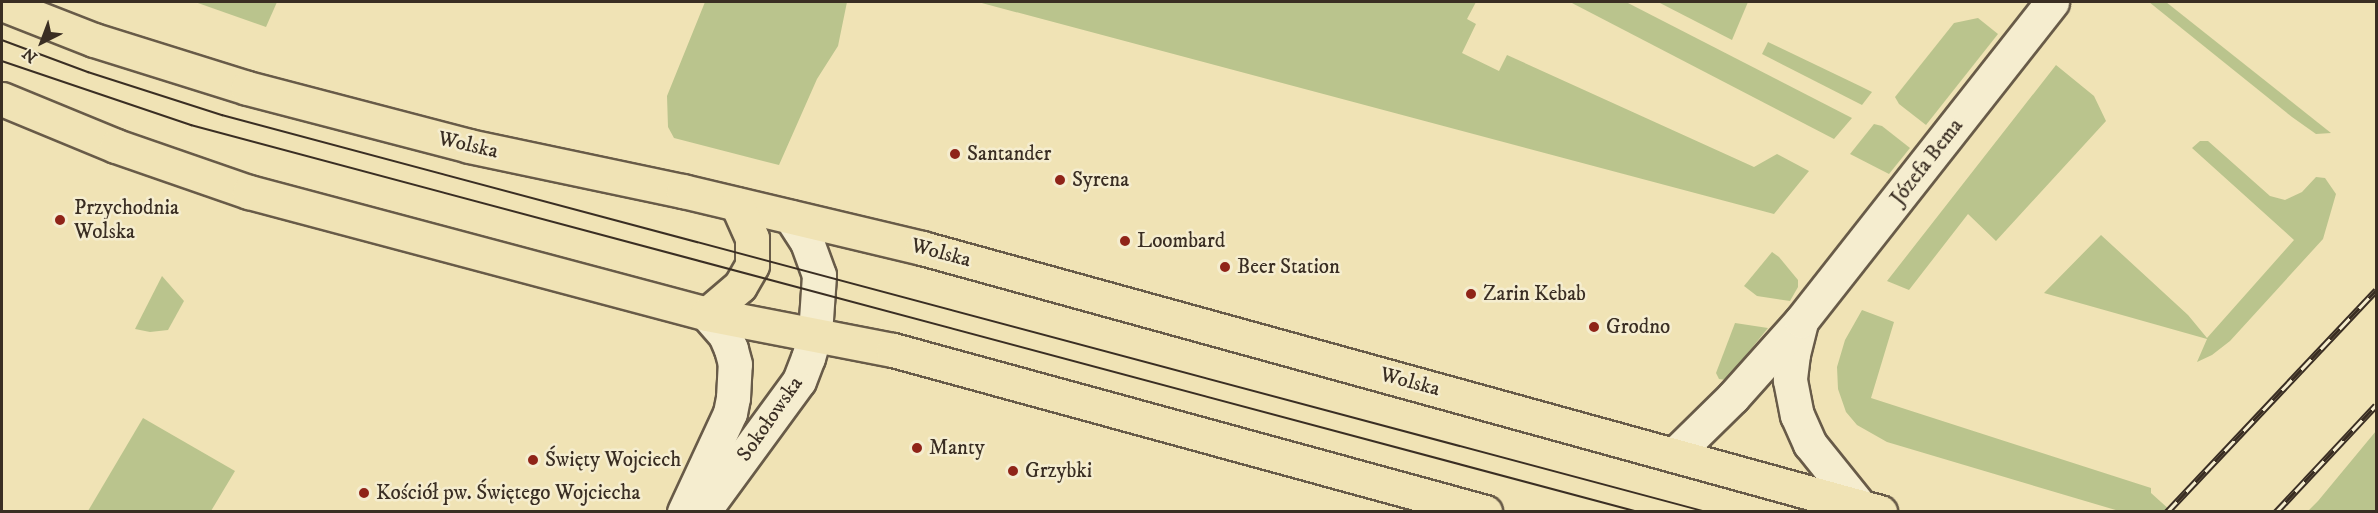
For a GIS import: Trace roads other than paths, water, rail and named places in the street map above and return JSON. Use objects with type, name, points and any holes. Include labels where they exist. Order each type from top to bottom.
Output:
[{"type":"main road","name":"Wolska","points":[[2,4],[94,40],[247,88],[469,146],[737,204],[944,254],[1869,508]]},
{"type":"main road","points":[[2,99],[116,146],[249,192],[707,314],[893,350],[1485,512]]},
{"type":"main road","points":[[707,314],[740,286],[752,266],[753,238],[737,204]]},
{"type":"street","name":"Józefa Bema","points":[[1675,454],[1732,397],[1801,321],[2052,2]]},
{"type":"street","name":"Sokołowska","points":[[704,512],[799,381],[815,334],[819,275],[807,242],[791,217]]},
{"type":"street","name":"Sokołowska","points":[[684,512],[730,413],[733,398],[735,364],[731,349],[725,335],[707,314]]},
{"type":"street","name":"Józefa Bema","points":[[1801,321],[1793,354],[1790,380],[1797,415],[1810,444],[1869,508]]},
{"type":"tram line","points":[[2,40],[88,72],[222,115],[1707,512]]},
{"type":"tram line","points":[[2,61],[191,125],[1638,512]]},
{"type":"railway","points":[[2167,512],[2376,290]]},
{"type":"railway","points":[[2276,512],[2376,405]]},
{"type":"place","name":"Santander","points":[[955,154]]},
{"type":"place","name":"Syrena","points":[[1060,180]]},
{"type":"place","name":"Przychodnia Wolska","points":[[60,220]]},
{"type":"place","name":"Loombard","points":[[1125,241]]},
{"type":"place","name":"Beer Station","points":[[1225,267]]},
{"type":"place","name":"Zarin Kebab","points":[[1471,294]]},
{"type":"place","name":"Grodno","points":[[1594,327]]},
{"type":"place","name":"Manty","points":[[917,448]]},
{"type":"place","name":"Święty Wojciech","points":[[533,460]]},
{"type":"place","name":"Grzybki","points":[[1013,471]]},
{"type":"place","name":"Kościół pw. Świętego Wojciecha","points":[[364,493]]}]
